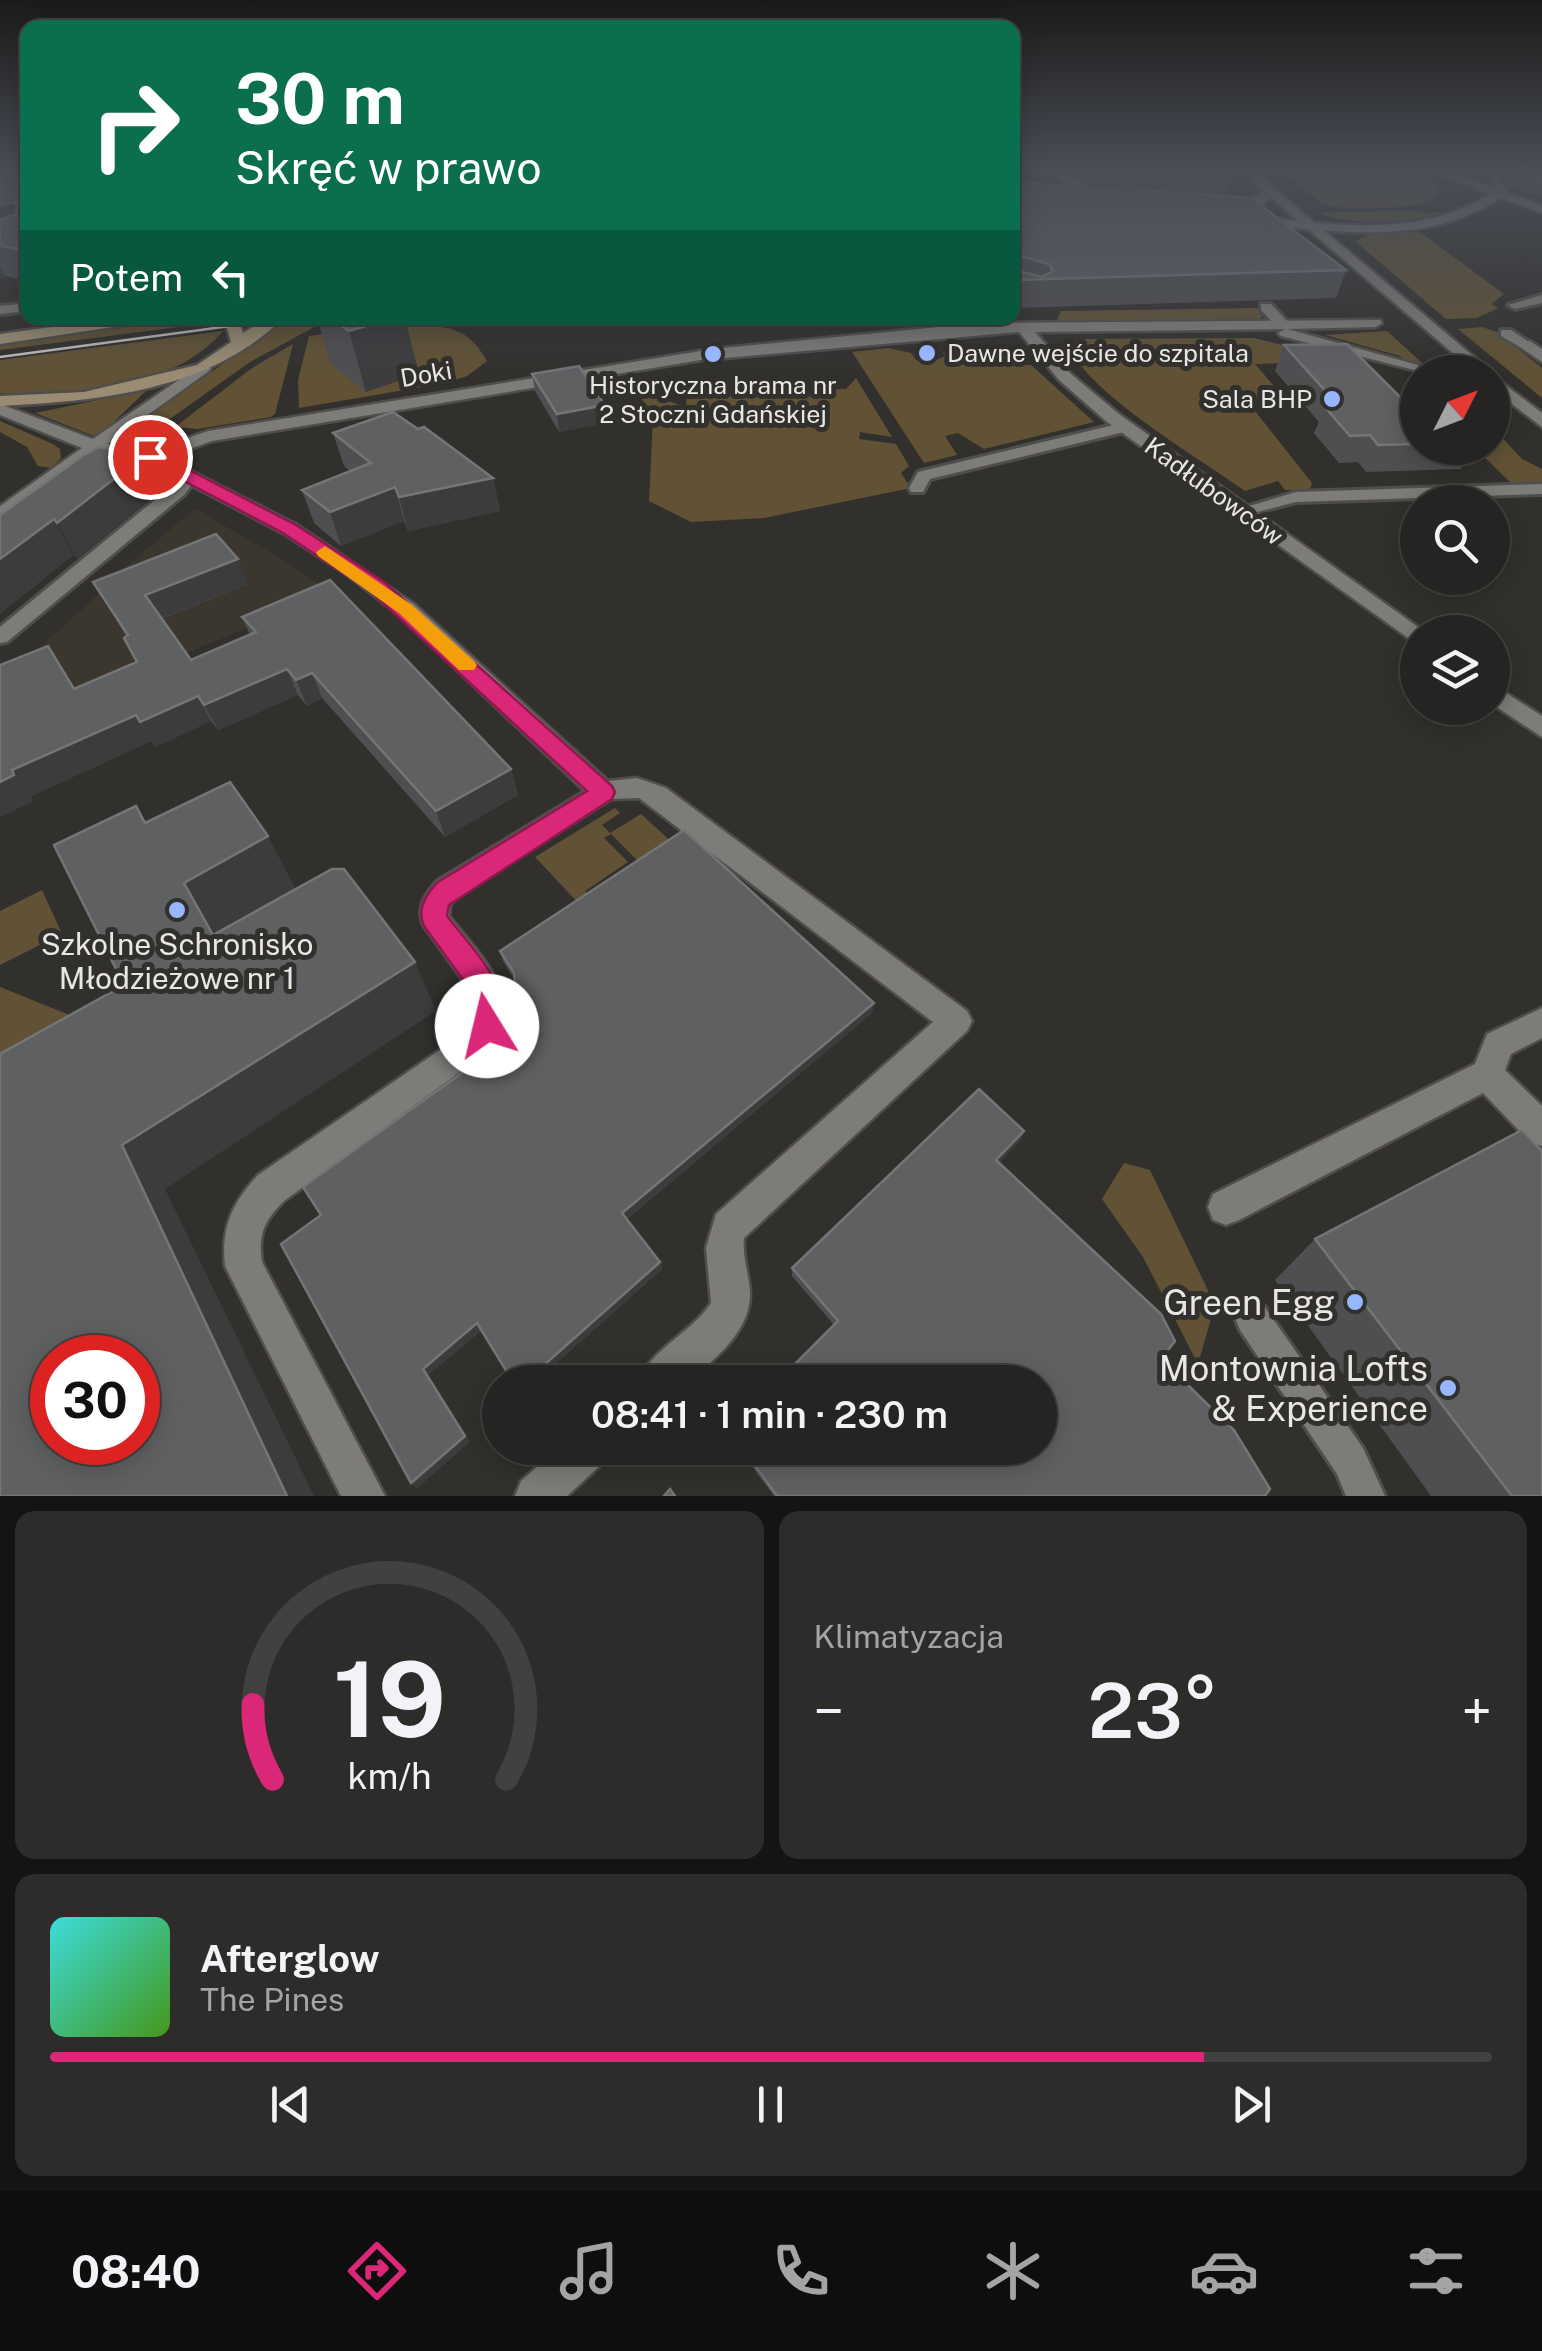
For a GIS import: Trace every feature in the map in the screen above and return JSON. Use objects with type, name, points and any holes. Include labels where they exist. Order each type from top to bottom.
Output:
[{"type":"main road","points":[[0,339],[97,325]]},
{"type":"main road","points":[[233,325],[239,343]]},
{"type":"main road","points":[[0,401],[84,397],[204,368],[266,325]]},
{"type":"street","points":[[1327,239],[1464,355]]},
{"type":"street","name":"Doki","points":[[150,457],[208,436],[713,354],[942,330],[1375,322]]},
{"type":"street","points":[[1262,326],[1400,365]]},
{"type":"street","name":"Kadłubowców","points":[[1024,328],[1065,377],[1126,427],[1400,625]]},
{"type":"street","points":[[1525,344],[1542,357]]},
{"type":"street","points":[[0,515],[204,368]]},
{"type":"street","points":[[1510,395],[1542,422]]},
{"type":"street","points":[[0,410],[96,446],[150,457],[290,529],[377,586],[603,792]]},
{"type":"street","points":[[1510,705],[1542,728]]},
{"type":"street","points":[[364,1496],[244,1266],[241,1241],[249,1212],[271,1188],[476,1040],[487,1026],[486,988],[434,918],[436,901],[447,889],[603,792],[625,786],[657,794],[956,1021],[729,1227],[722,1249],[731,1298],[726,1319],[676,1365]]},
{"type":"street","points":[[1226,1208],[1487,1074],[1498,1044],[1542,1022]]},
{"type":"street","points":[[1487,1074],[1542,1130]]},
{"type":"street","points":[[536,1496],[570,1465]]},
{"type":"lane","points":[[1515,304],[1542,299]]},
{"type":"lane","points":[[1266,307],[1284,326]]},
{"type":"lane","points":[[1506,333],[1525,344]]},
{"type":"lane","points":[[917,488],[924,476],[1126,427]]},
{"type":"lane","points":[[0,637],[179,490],[190,476]]},
{"type":"lane","points":[[1242,511],[1296,497],[1542,489]]},
{"type":"lane","points":[[1252,1318],[1350,1461],[1366,1496]]},
{"type":"shaded area","points":[[1429,239],[1504,294],[1491,304],[1498,308],[1477,318],[1446,319],[1355,241]]},
{"type":"shaded area","points":[[1257,308],[1262,317],[1256,320],[1057,320],[1061,311]]},
{"type":"shaded area","points":[[136,325],[195,325],[0,350],[0,346]]},
{"type":"shaded area","points":[[277,325],[318,325],[250,362],[136,443],[130,434],[142,421]]},
{"type":"shaded area","points":[[402,325],[446,328],[471,340],[487,361],[467,376],[446,383],[299,408],[298,380],[309,336]]},
{"type":"shaded area","points":[[1482,327],[1497,332],[1542,368],[1542,398],[1510,372],[1510,355],[1490,355],[1458,329]]},
{"type":"shaded area","points":[[223,331],[202,351],[149,378],[89,391],[0,393],[0,360]]},
{"type":"shaded area","points":[[1387,331],[1413,355],[1400,356],[1325,335]]},
{"type":"shaded area","points":[[1254,338],[1327,356],[1332,362],[1255,364],[1286,400],[1247,401],[1312,483],[1310,490],[1285,490],[1278,481],[1245,491],[1127,409],[1085,371],[1071,352],[1071,344],[1078,339]]},
{"type":"shaded area","points":[[293,344],[271,417],[197,429],[175,427],[252,368]]},
{"type":"shaded area","points":[[1008,347],[1022,365],[1031,365],[1094,422],[984,449],[958,433],[945,436],[957,455],[924,463],[852,352],[889,348],[911,353],[916,360],[931,360],[945,356],[943,352]]},
{"type":"shaded area","points":[[856,378],[892,437],[860,432],[859,439],[896,444],[909,466],[901,473],[911,488],[764,518],[691,522],[649,501],[653,418],[641,398],[651,395],[686,407],[687,392],[846,389]]},
{"type":"shaded area","points":[[147,390],[101,434],[94,436],[35,413]]},
{"type":"shaded area","points":[[0,421],[53,444],[60,449],[61,458],[51,468],[38,466],[27,447],[0,432]]},
{"type":"shaded area","points":[[1510,446],[1522,459],[1542,469],[1542,486],[1511,483],[1492,465],[1510,465]]},
{"type":"shaded area","points":[[195,509],[332,593],[0,730],[0,683],[99,594],[90,580],[123,569]]},
{"type":"shaded area","points":[[615,808],[620,813],[602,825],[610,833],[641,814],[676,846],[644,867],[611,834],[604,838],[628,862],[585,891],[593,901],[583,908],[535,857]]},
{"type":"shaded area","points":[[42,890],[62,934],[0,965],[0,911]]},
{"type":"shaded area","points":[[0,987],[67,1014],[81,1027],[0,1109]]},
{"type":"shaded area","points":[[1124,1163],[1150,1170],[1215,1305],[1198,1364],[1143,1257],[1102,1199]]},
{"type":"building","points":[[0,239],[20,239],[20,250],[0,246]]},
{"type":"building","points":[[1020,239],[1305,239],[1346,270],[1020,280],[1020,271],[1042,277],[1053,271],[1049,264],[1020,256]]},
{"type":"building","points":[[340,325],[370,325],[349,331]]},
{"type":"building","points":[[1347,344],[1400,397],[1400,444],[1378,445],[1370,435],[1350,436],[1325,407],[1339,406],[1284,345]]},
{"type":"building","points":[[579,366],[605,405],[557,414],[532,374]]},
{"type":"building","points":[[393,412],[418,429],[424,427],[493,478],[399,497],[395,487],[330,512],[302,490],[371,463],[333,433]]},
{"type":"building","points":[[99,447],[146,454],[57,523],[54,519],[0,559],[0,515]]},
{"type":"building","points":[[216,534],[238,559],[145,595],[191,660],[256,632],[242,617],[330,580],[511,769],[436,811],[312,673],[296,680],[287,669],[204,705],[198,696],[140,722],[136,715],[12,770],[14,775],[0,782],[0,665],[48,646],[74,689],[137,662],[124,638],[128,635],[93,582]]},
{"type":"building","points":[[230,782],[268,836],[184,883],[213,935],[332,869],[344,869],[415,962],[122,1145],[287,1496],[0,1496],[0,1054],[124,985],[54,845],[136,806],[145,823]]},
{"type":"building","points":[[684,830],[874,1003],[622,1213],[660,1262],[544,1365],[503,1365],[477,1323],[423,1369],[465,1436],[411,1483],[281,1244],[321,1215],[303,1187],[491,1052],[511,1022],[517,1002],[514,973],[500,951]]},
{"type":"building","points":[[979,1089],[1024,1131],[996,1160],[1161,1314],[1175,1341],[1161,1359],[1234,1430],[1270,1489],[1265,1496],[777,1496],[754,1465],[1057,1465],[1057,1365],[794,1365],[838,1321],[792,1268]]},
{"type":"building","name":"Montownia Lofts & Experience","points":[[1522,1130],[1542,1151],[1542,1496],[1512,1496],[1315,1239]]},
{"type":"tram line","points":[[0,357],[238,325]]},
{"type":"slow traffic","points":[[325,552],[406,609],[466,665]]},
{"type":"place","name":"Dawne wejście do szpitala","points":[[927,353]]},
{"type":"place","name":"Historyczna brama nr 2 Stoczni Gdańskiej","points":[[713,354]]},
{"type":"place","name":"Sala BHP","points":[[1332,399]]},
{"type":"place","name":"Szkolne Schronisko Młodzieżowe nr 1","points":[[177,910]]},
{"type":"place","name":"Green Egg","points":[[1355,1302]]},
{"type":"place","name":"Montownia Lofts & Experience","points":[[1448,1388]]},
{"type":"route","points":[[150,457],[290,529],[377,586],[603,792],[447,889],[436,901],[434,918],[486,988],[487,1026]]}]
